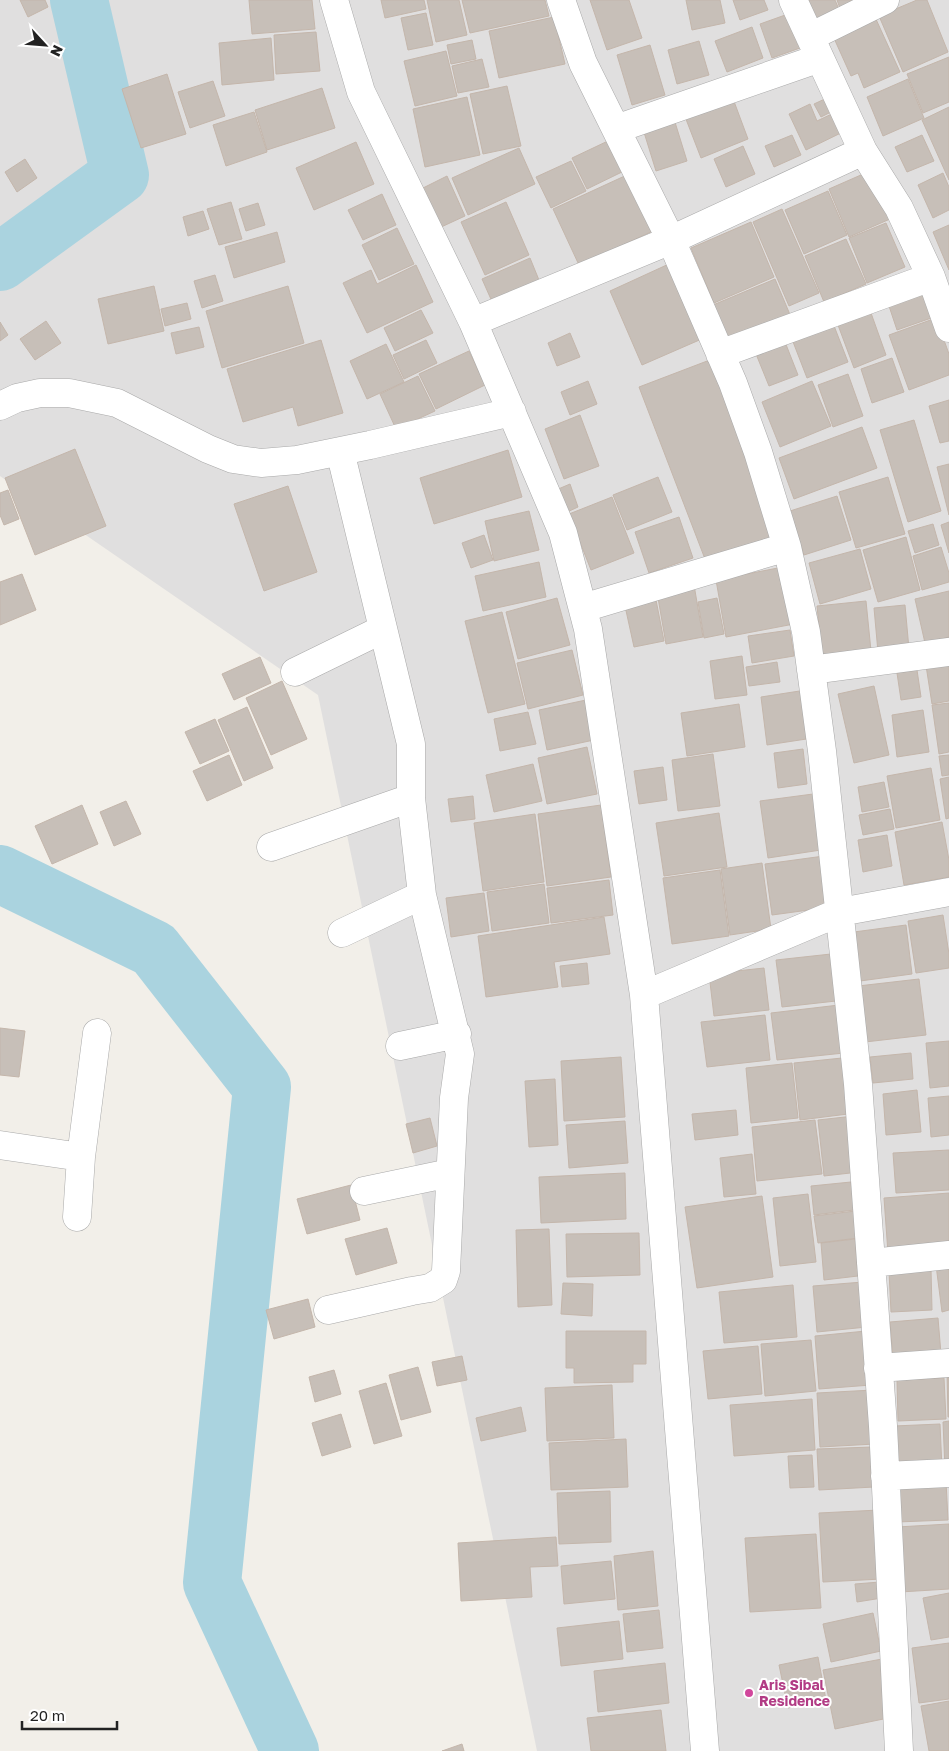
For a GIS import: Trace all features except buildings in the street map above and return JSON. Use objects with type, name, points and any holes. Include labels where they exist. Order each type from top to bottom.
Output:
[{"type":"street","points":[[334,0],[361,92],[474,322],[563,533],[588,629],[644,995],[705,1751]]},
{"type":"street","points":[[793,0],[863,151],[899,208],[931,277],[949,328]]},
{"type":"street","points":[[616,129],[815,47],[885,0]]},
{"type":"street","points":[[566,1],[583,63],[671,240],[733,383],[758,452],[787,546],[806,632],[840,912],[858,1084],[885,1476],[899,1751]]},
{"type":"street","points":[[474,322],[671,240],[863,151]]},
{"type":"street","points":[[720,354],[931,277]]},
{"type":"street","points":[[0,406],[18,398],[40,393],[69,393],[117,403],[208,449],[234,458],[261,462],[297,460],[370,446],[512,412]]},
{"type":"street","points":[[328,1310],[430,1288],[443,1280],[446,1270],[454,1098],[460,1054],[457,1034],[422,895],[411,798],[411,744],[340,451]]},
{"type":"street","points":[[583,608],[787,546]]},
{"type":"street","points":[[295,672],[383,629]]},
{"type":"street","points":[[812,670],[949,652]]},
{"type":"street","points":[[270,847],[411,798]]},
{"type":"street","points":[[644,995],[840,912],[949,892]]},
{"type":"street","points":[[342,933],[422,895]]},
{"type":"street","points":[[77,1217],[81,1157],[97,1033]]},
{"type":"street","points":[[400,1046],[457,1034]]},
{"type":"street","points":[[0,1145],[81,1157]]},
{"type":"street","points":[[364,1191],[450,1173]]},
{"type":"street","points":[[870,1263],[949,1254]]},
{"type":"street","points":[[878,1368],[949,1363]]},
{"type":"street","points":[[885,1476],[949,1473]]},
{"type":"shaded area","points":[[0,0],[949,0],[949,1751],[537,1751],[318,695],[0,476]]},
{"type":"waterway","points":[[0,262],[120,175],[79,0]]},
{"type":"waterway","points":[[0,874],[154,949],[262,1087],[212,1583],[290,1751]]},
{"type":"place","name":"Aris Sibal Residence","points":[[749,1693]]}]
